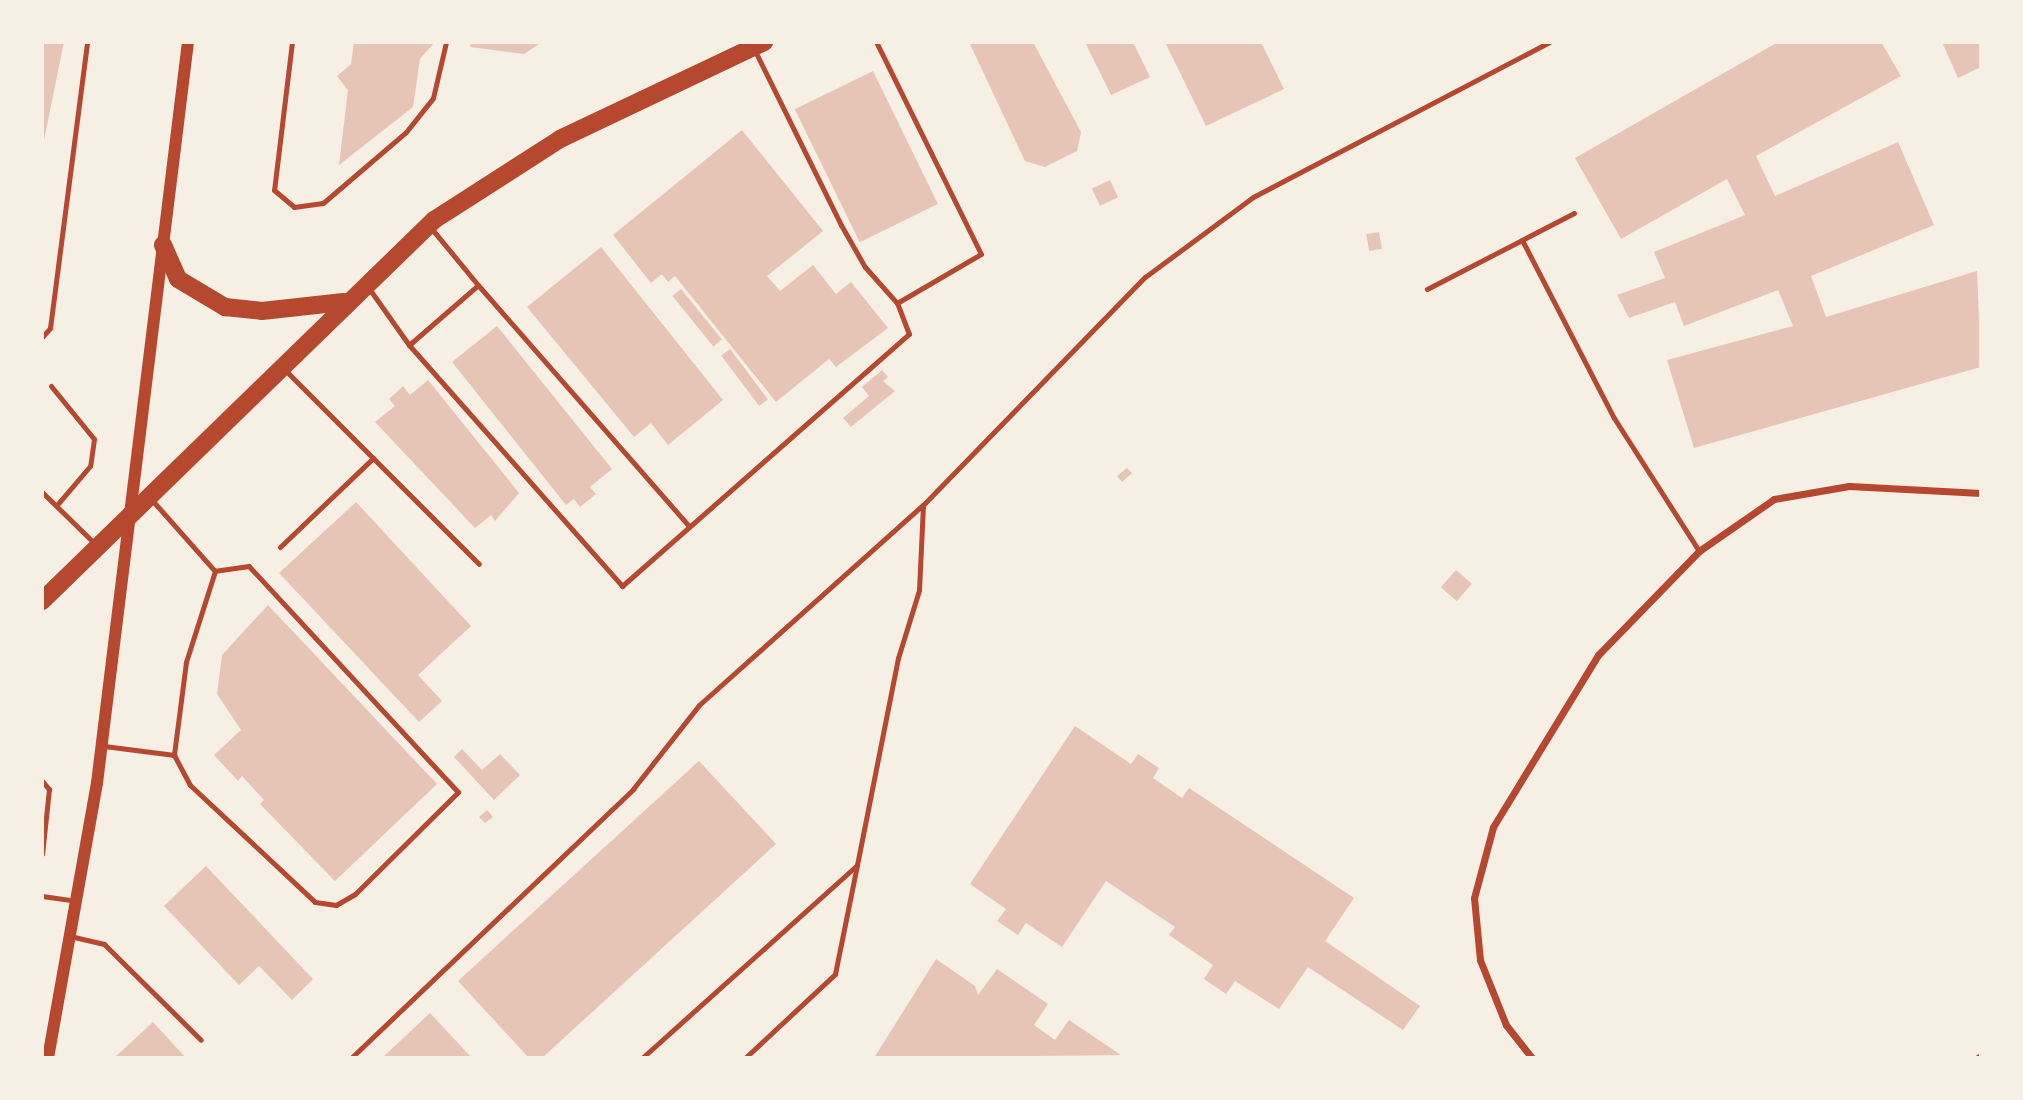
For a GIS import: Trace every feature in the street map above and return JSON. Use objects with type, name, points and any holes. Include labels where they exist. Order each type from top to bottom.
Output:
[{"type":"main road","points":[[42,600],[344,302],[429,226],[498,174],[560,139],[756,44]]},
{"type":"main road","points":[[163,245],[178,279],[225,307],[262,311],[344,302]]},
{"type":"street","points":[[48,1058],[80,902],[188,42]]},
{"type":"street","points":[[1532,1058],[1506,1025],[1480,960],[1474,898],[1493,827],[1598,655],[1699,551],[1774,499],[1849,486],[1981,493]]},
{"type":"lane","points":[[42,337],[50,328],[87,42]]},
{"type":"lane","points":[[292,42],[274,190],[294,207],[323,203],[406,132],[433,98],[446,42]]},
{"type":"lane","points":[[876,42],[981,254],[897,303]]},
{"type":"lane","points":[[352,1058],[634,789],[699,705],[923,505],[1095,324],[1198,233],[1326,156],[1549,42]]},
{"type":"lane","points":[[366,285],[409,345],[622,586],[909,334],[897,303],[853,246],[756,44]]},
{"type":"lane","points":[[1427,289],[1574,212]]},
{"type":"lane","points":[[429,226],[689,526]]},
{"type":"lane","points":[[1522,240],[1614,418],[1699,551]]},
{"type":"lane","points":[[409,345],[478,285]]},
{"type":"lane","points":[[281,365],[479,564]]},
{"type":"lane","points":[[51,386],[94,439],[90,466],[56,506]]},
{"type":"lane","points":[[280,547],[373,458]]},
{"type":"lane","points":[[42,492],[97,547]]},
{"type":"lane","points":[[148,496],[215,571]]},
{"type":"lane","points":[[745,1058],[835,974],[898,658],[919,590],[923,505]]},
{"type":"lane","points":[[248,566],[458,792],[355,894],[326,904],[315,902],[190,785],[174,755],[186,662],[215,571],[248,566]]},
{"type":"lane","points":[[100,745],[174,755]]},
{"type":"lane","points":[[42,780],[49,789],[42,854]]},
{"type":"lane","points":[[642,1058],[857,865]]},
{"type":"lane","points":[[42,896],[80,902]]},
{"type":"lane","points":[[74,937],[104,944],[201,1040]]},
{"type":"building","points":[[42,42],[64,42],[44,140],[42,140]]},
{"type":"building","points":[[354,42],[435,42],[420,59],[413,107],[339,165],[348,90],[337,76],[351,64]]},
{"type":"building","points":[[471,42],[542,42],[524,54],[470,47]]},
{"type":"building","points":[[969,42],[1033,42],[1081,132],[1077,151],[1045,167],[1025,161]]},
{"type":"building","points":[[1085,42],[1133,42],[1150,77],[1111,95]]},
{"type":"building","points":[[1165,42],[1261,42],[1284,89],[1206,126]]},
{"type":"building","points":[[1778,42],[1881,42],[1901,76],[1756,156],[1775,196],[1898,142],[1934,225],[1811,276],[1826,317],[1977,271],[1981,367],[1694,448],[1667,360],[1793,326],[1778,290],[1684,326],[1675,302],[1629,318],[1617,295],[1665,278],[1654,252],[1745,215],[1727,179],[1621,239],[1575,158]]},
{"type":"building","points":[[1942,42],[1981,42],[1981,67],[1958,78]]},
{"type":"building","points":[[873,71],[938,204],[860,242],[795,109]]},
{"type":"building","points":[[742,130],[823,231],[767,276],[780,291],[813,265],[836,294],[851,282],[888,328],[836,367],[829,359],[776,402],[675,276],[668,282],[662,274],[651,283],[613,235]]},
{"type":"building","points":[[1110,180],[1118,197],[1100,206],[1092,188]]},
{"type":"building","points":[[1379,232],[1382,249],[1369,251],[1366,234]]},
{"type":"building","points":[[601,247],[723,400],[668,445],[651,423],[634,437],[527,307]]},
{"type":"building","points":[[681,289],[722,340],[713,346],[672,296]]},
{"type":"building","points":[[497,326],[612,469],[590,487],[596,494],[580,507],[574,499],[566,505],[452,362]]},
{"type":"building","points":[[730,349],[768,399],[759,406],[721,356]]},
{"type":"building","points":[[882,370],[888,377],[883,381],[895,391],[851,427],[843,418],[869,396],[862,387]]},
{"type":"building","points":[[428,380],[519,493],[495,521],[491,515],[475,528],[375,422],[395,406],[389,399],[403,386],[410,395]]},
{"type":"building","points":[[1127,468],[1132,473],[1122,482],[1117,476]]},
{"type":"building","points":[[356,502],[471,626],[418,675],[442,701],[419,722],[279,573]]},
{"type":"building","points":[[1456,570],[1472,584],[1457,601],[1441,587]]},
{"type":"building","points":[[268,605],[437,784],[335,881],[260,804],[264,800],[242,776],[238,781],[214,755],[241,730],[217,694],[222,655]]},
{"type":"building","points":[[1075,726],[1131,764],[1138,754],[1159,768],[1153,778],[1182,798],[1189,788],[1354,898],[1325,941],[1420,1006],[1403,1030],[1308,967],[1279,1009],[1235,981],[1226,994],[1204,979],[1213,965],[1169,935],[1175,927],[1106,881],[1062,947],[1026,923],[1018,935],[997,921],[1006,909],[970,884]]},
{"type":"building","points":[[462,749],[482,770],[500,754],[520,775],[494,800],[454,757]]},
{"type":"building","points":[[699,761],[776,844],[542,1058],[529,1058],[458,981]]},
{"type":"building","points":[[487,810],[493,817],[485,823],[479,817]]},
{"type":"building","points":[[206,866],[313,979],[292,1000],[259,966],[239,985],[164,906]]},
{"type":"building","points":[[936,959],[975,986],[978,995],[997,969],[1048,1004],[1034,1025],[1055,1040],[1069,1020],[1121,1055],[874,1058]]},
{"type":"building","points":[[430,1013],[472,1058],[382,1058]]},
{"type":"building","points":[[153,1022],[186,1058],[114,1058]]}]
